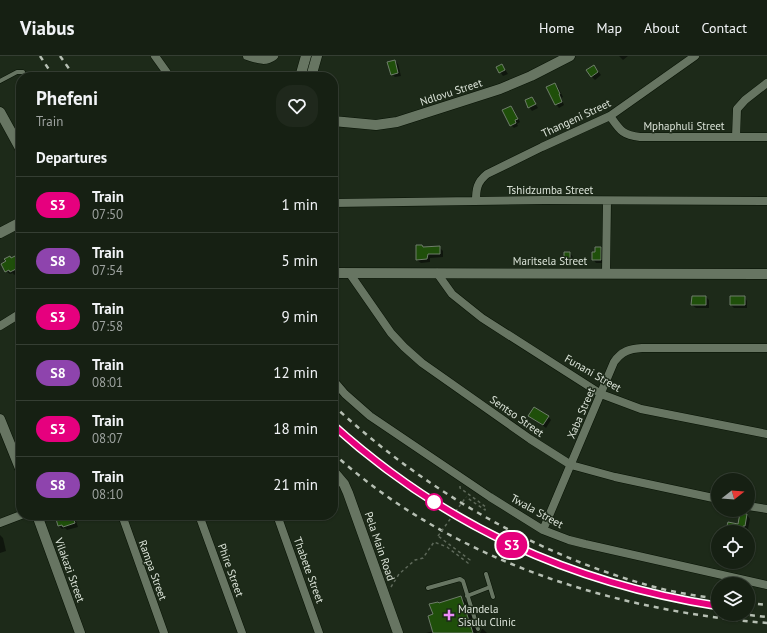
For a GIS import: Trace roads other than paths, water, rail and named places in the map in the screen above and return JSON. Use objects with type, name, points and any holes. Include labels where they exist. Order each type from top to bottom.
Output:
[{"type":"street","points":[[155,56],[166,72]]},
{"type":"street","points":[[247,56],[261,60],[267,60],[274,56]]},
{"type":"street","points":[[301,72],[306,56]]},
{"type":"street","points":[[312,72],[317,56]]},
{"type":"street","name":"Ndlovu Street","points":[[338,121],[376,125],[398,122],[500,89],[531,76],[570,56]]},
{"type":"street","name":"Thangeni Street","points":[[476,201],[477,184],[487,174],[610,116],[695,56]]},
{"type":"street","points":[[736,137],[737,109],[745,100],[767,83]]},
{"type":"street","points":[[0,112],[3,122],[16,142]]},
{"type":"street","name":"Mphaphuli Street","points":[[610,116],[622,132],[634,136],[767,137]]},
{"type":"street","name":"Tshidzumba Street","points":[[338,203],[544,200],[767,201]]},
{"type":"street","points":[[606,274],[607,201]]},
{"type":"street","points":[[0,233],[16,225]]},
{"type":"street","name":"Maritsela Street","points":[[338,273],[767,274]]},
{"type":"street","name":"Funani Street","points":[[437,273],[452,294],[482,318],[601,394],[641,409],[767,434]]},
{"type":"street","name":"Sentso Street","points":[[350,274],[391,333],[404,348],[422,363],[530,439],[571,465],[594,472],[711,497]]},
{"type":"street","points":[[0,326],[16,316]]},
{"type":"street","name":"Xaba Street","points":[[543,530],[614,362],[619,355],[630,349],[767,348]]},
{"type":"street","name":"Twala Street","points":[[338,385],[355,404],[380,423],[490,497],[543,530],[569,540],[585,544],[767,585]]},
{"type":"street","points":[[0,419],[16,459]]},
{"type":"street","name":"Pela Main Road","points":[[338,477],[344,484],[350,498],[398,633]]},
{"type":"street","points":[[755,507],[767,510]]},
{"type":"street","points":[[0,523],[16,517]]},
{"type":"street","name":"Vilakazi Street","points":[[39,520],[79,633]]},
{"type":"street","name":"Rampa Street","points":[[124,520],[164,633]]},
{"type":"street","name":"Phire Street","points":[[201,520],[242,633]]},
{"type":"street","name":"Thabete Street","points":[[279,520],[319,633]]},
{"type":"lane","points":[[0,81],[16,73]]},
{"type":"lane","points":[[486,574],[493,597]]},
{"type":"lane","points":[[428,588],[460,579],[462,581],[478,629]]},
{"type":"lane","points":[[467,596],[490,587]]},
{"type":"railway","points":[[40,56],[51,72]]},
{"type":"railway","points":[[60,56],[71,72]]},
{"type":"railway","points":[[338,409],[368,436],[405,465],[444,492],[484,516],[526,538],[569,558],[613,574],[666,590],[711,598]]},
{"type":"railway","points":[[338,429],[396,476],[430,499],[501,539],[576,571],[627,588],[711,605]]},
{"type":"railway","points":[[338,457],[379,490],[428,523],[481,550],[535,573],[592,592],[650,606],[708,616],[767,623]]},
{"type":"railway","points":[[755,604],[767,605]]},
{"type":"railway","points":[[755,616],[767,617]]},
{"type":"train","name":"S3","points":[[338,429],[384,467],[435,503],[518,548],[540,558],[595,578],[646,592],[685,601],[711,605]]},
{"type":"place","name":"Mandela Sisulu Clinic","points":[[449,615]]}]
